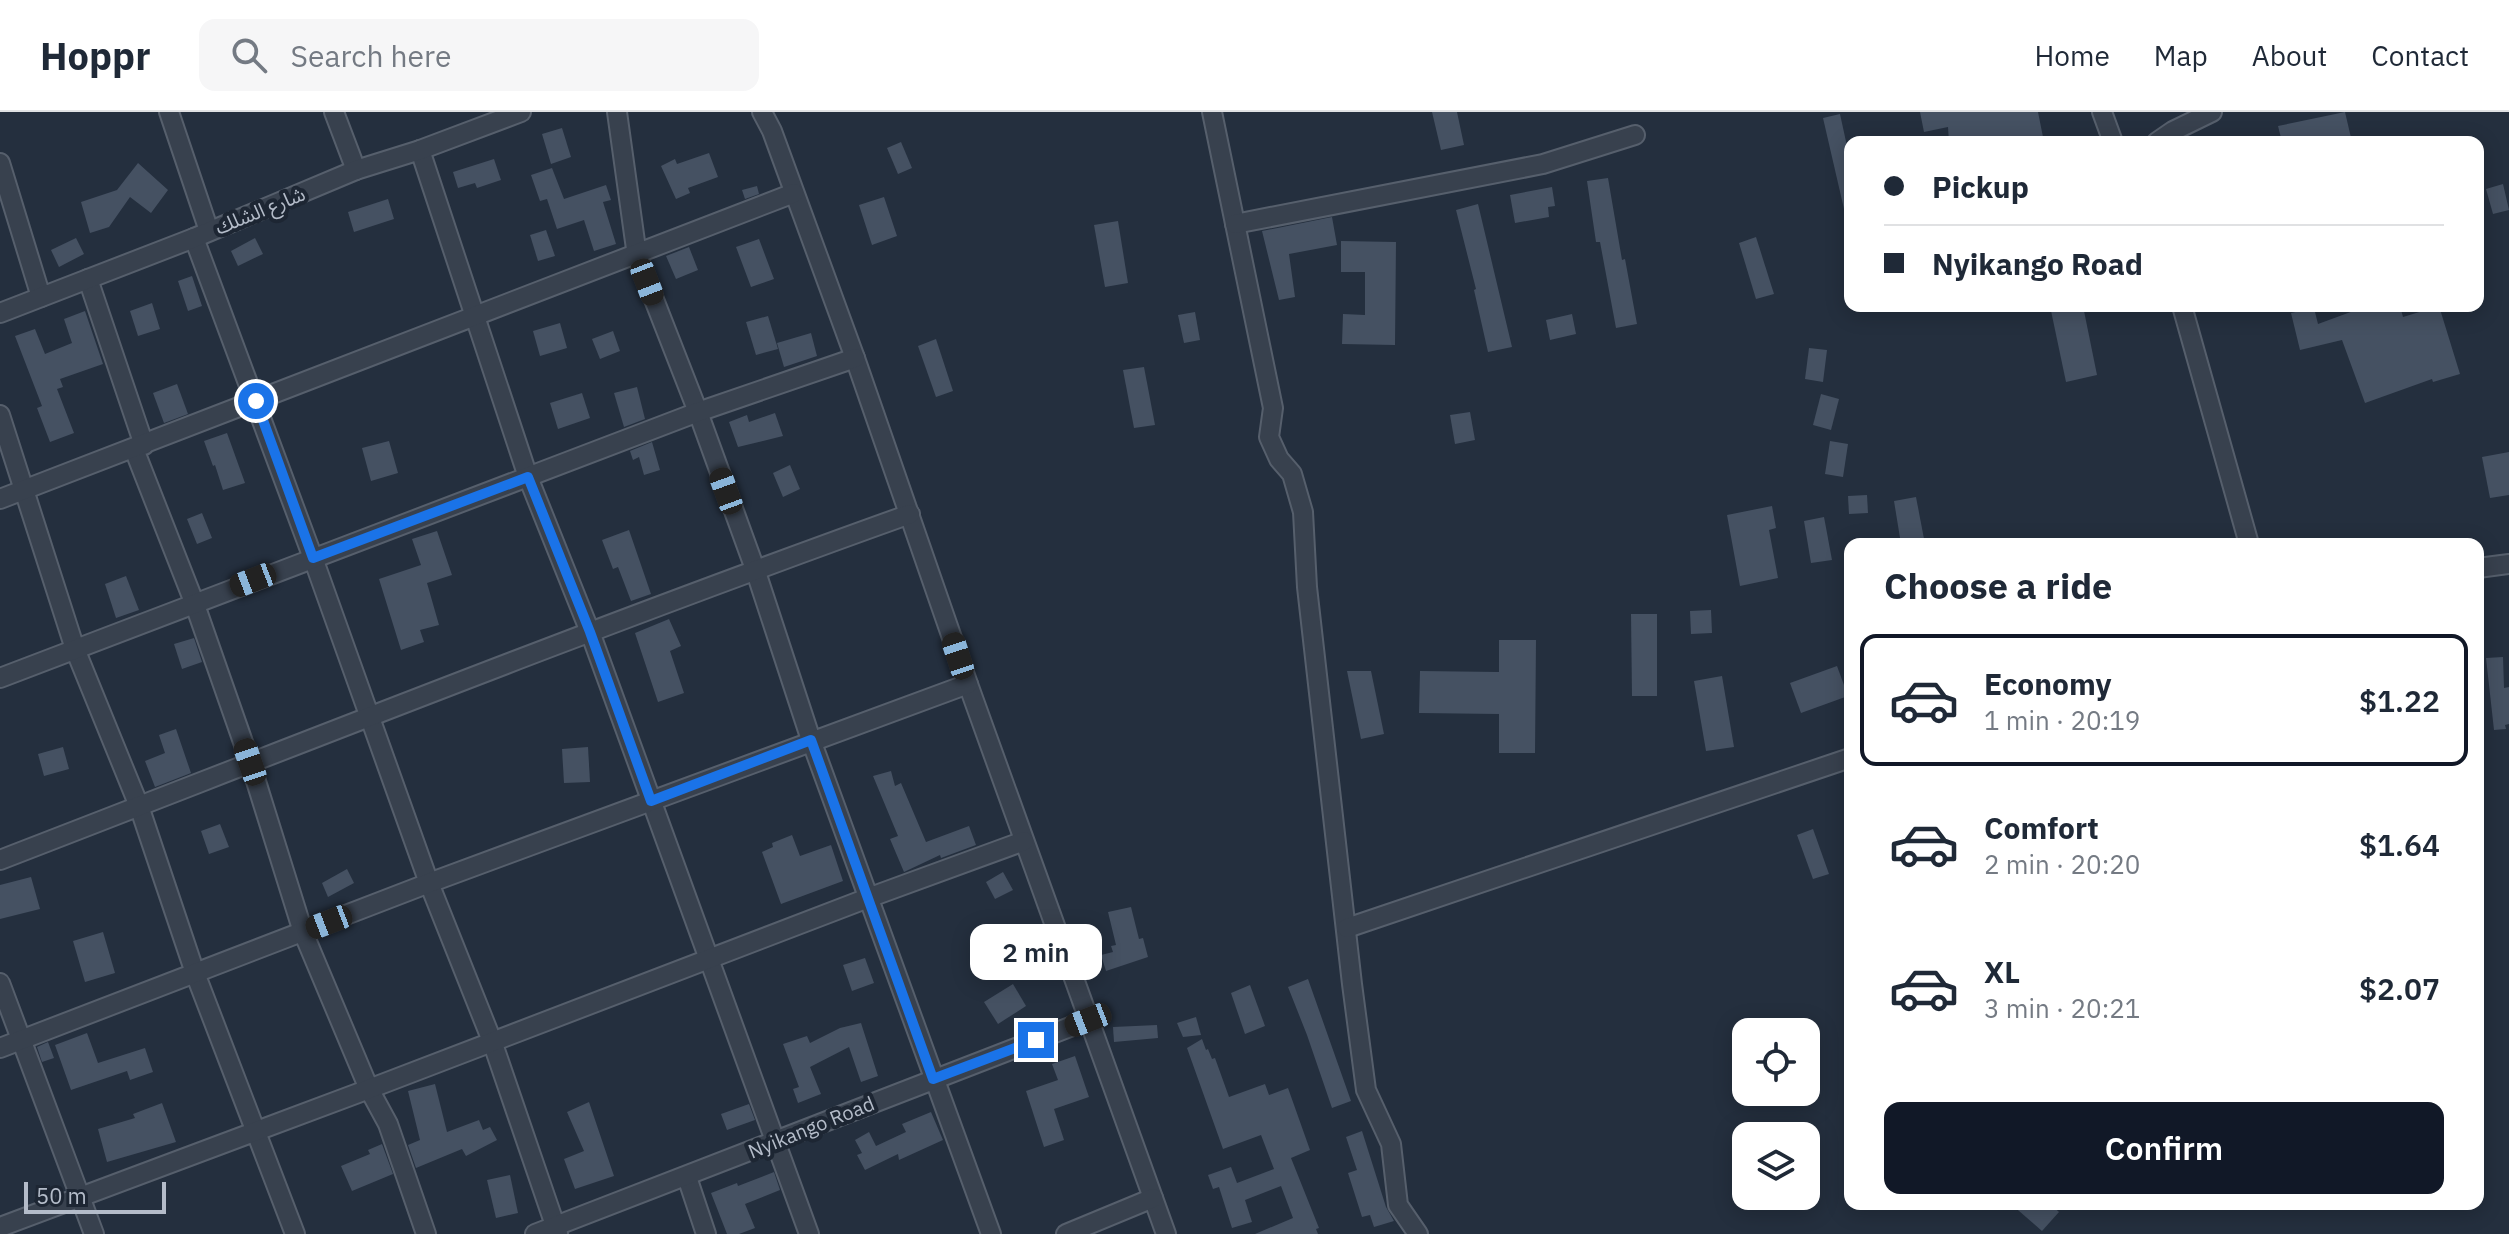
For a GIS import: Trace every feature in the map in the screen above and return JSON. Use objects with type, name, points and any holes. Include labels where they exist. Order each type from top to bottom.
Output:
[{"type":"street","points":[[169,112],[202,234],[256,401],[429,883],[492,1041],[557,1230]]},
{"type":"street","points":[[334,112],[356,170]]},
{"type":"street","name":"شارع الشلك","points":[[0,313],[356,170],[521,112]]},
{"type":"street","points":[[617,112],[637,256],[755,569],[811,740],[991,1234]]},
{"type":"street","points":[[762,112],[772,131],[855,358],[968,684],[1166,1234]]},
{"type":"street","points":[[1212,112],[1273,408],[1269,437],[1279,459],[1292,474],[1303,512],[1307,587],[1366,1090],[1391,1144],[1398,1205],[1418,1234]]},
{"type":"street","points":[[2102,112],[2111,136]]},
{"type":"street","points":[[2166,136],[2212,112]]},
{"type":"street","points":[[1235,224],[1543,164],[1635,135]]},
{"type":"street","points":[[420,150],[528,477],[590,632],[809,1234]]},
{"type":"street","points":[[0,163],[41,297]]},
{"type":"street","points":[[0,499],[794,193]]},
{"type":"street","points":[[88,279],[139,447],[250,762],[303,932],[369,1089],[388,1124],[426,1234]]},
{"type":"street","points":[[2184,312],[2247,538]]},
{"type":"street","points":[[0,678],[698,412],[855,358]]},
{"type":"street","points":[[0,415],[75,649],[139,806],[195,973],[295,1234]]},
{"type":"street","points":[[0,860],[368,716],[755,569],[910,514]]},
{"type":"street","points":[[2484,567],[2509,564]]},
{"type":"street","points":[[0,1048],[429,883],[968,684]]},
{"type":"street","points":[[1347,928],[1844,760]]},
{"type":"street","points":[[0,1227],[1024,841]]},
{"type":"street","points":[[0,983],[94,1234]]},
{"type":"street","name":"Nyikango Road","points":[[535,1234],[557,1230],[775,1140],[1088,1020]]},
{"type":"street","points":[[687,1177],[706,1234]]},
{"type":"street","points":[[1066,1234],[1153,1198]]},
{"type":"building","points":[[1432,112],[1457,112],[1464,145],[1441,150]]},
{"type":"building","points":[[1920,112],[2038,112],[2043,136],[1949,136],[1948,127],[1924,132]]},
{"type":"building","points":[[2345,112],[2351,136],[2280,136],[2278,126]]},
{"type":"building","points":[[1840,114],[1845,136],[1844,209],[1823,118]]},
{"type":"building","points":[[562,128],[571,157],[551,164],[542,134]]},
{"type":"building","points":[[901,142],[912,168],[898,174],[887,148]]},
{"type":"building","points":[[709,153],[718,177],[688,188],[690,193],[676,199],[661,166],[675,159],[677,164]]},
{"type":"building","points":[[494,159],[501,180],[477,188],[475,183],[458,188],[453,172]]},
{"type":"building","points":[[138,163],[168,190],[151,213],[130,197],[109,227],[90,233],[81,202],[117,190]]},
{"type":"building","points":[[552,168],[564,199],[606,185],[611,200],[603,202],[616,244],[594,251],[584,220],[557,229],[547,199],[540,201],[531,175]]},
{"type":"building","points":[[1608,178],[1637,324],[1616,328],[1600,242],[1596,242],[1587,181]]},
{"type":"building","points":[[2503,184],[2509,210],[2493,214],[2486,189]]},
{"type":"building","points":[[757,186],[759,194],[745,199],[742,190]]},
{"type":"building","points":[[1552,187],[1555,206],[1548,207],[1549,217],[1515,223],[1510,195]]},
{"type":"building","points":[[884,197],[897,236],[872,245],[859,205]]},
{"type":"building","points":[[388,199],[394,219],[354,232],[348,212]]},
{"type":"building","points":[[1478,204],[1512,347],[1488,352],[1456,210]]},
{"type":"building","points":[[1332,217],[1337,245],[1289,254],[1295,297],[1279,300],[1262,231]]},
{"type":"building","points":[[1118,221],[1128,283],[1105,287],[1094,225]]},
{"type":"building","points":[[546,230],[555,256],[538,261],[530,235]]},
{"type":"building","points":[[1756,237],[1774,294],[1756,299],[1739,243]]},
{"type":"building","points":[[76,238],[84,254],[59,267],[51,250]]},
{"type":"building","points":[[255,238],[263,254],[238,266],[231,251]]},
{"type":"building","points":[[759,239],[774,279],[751,287],[736,247]]},
{"type":"building","points":[[1341,241],[1396,242],[1395,345],[1342,344],[1343,314],[1365,315],[1365,272],[1341,272]]},
{"type":"building","points":[[689,247],[698,270],[676,279],[666,256]]},
{"type":"building","points":[[192,276],[202,306],[188,311],[178,281]]},
{"type":"building","points":[[152,303],[160,329],[138,336],[130,311]]},
{"type":"building","points":[[85,311],[103,364],[60,379],[63,387],[57,389],[74,433],[50,442],[37,408],[42,406],[15,336],[35,329],[45,354],[72,343],[64,319]]},
{"type":"building","points":[[1195,312],[1200,340],[1184,343],[1178,315]]},
{"type":"building","points":[[2051,312],[2084,312],[2097,375],[2066,382]]},
{"type":"building","points":[[2315,312],[2318,324],[2351,312],[2402,312],[2403,317],[2419,312],[2441,312],[2460,374],[2433,382],[2432,379],[2365,403],[2342,340],[2300,350],[2291,313]]},
{"type":"building","points":[[1572,314],[1576,334],[1550,340],[1546,320]]},
{"type":"building","points":[[768,316],[778,349],[756,355],[746,322]]},
{"type":"building","points":[[560,323],[567,348],[540,356],[533,331]]},
{"type":"building","points":[[613,331],[620,351],[600,359],[592,339]]},
{"type":"building","points":[[811,333],[817,356],[784,367],[777,343]]},
{"type":"building","points":[[936,339],[953,391],[936,397],[918,346]]},
{"type":"building","points":[[1809,348],[1827,350],[1823,382],[1805,379]]},
{"type":"building","points":[[1144,367],[1155,425],[1134,428],[1123,370]]},
{"type":"building","points":[[177,384],[188,414],[164,423],[153,393]]},
{"type":"building","points":[[637,387],[645,419],[624,427],[614,393]]},
{"type":"building","points":[[582,393],[590,418],[558,429],[550,403]]},
{"type":"building","points":[[1821,394],[1839,399],[1831,430],[1813,425]]},
{"type":"building","points":[[1470,412],[1475,440],[1455,444],[1450,415]]},
{"type":"building","points":[[775,413],[783,436],[738,447],[729,422],[747,415],[749,422]]},
{"type":"building","points":[[227,433],[245,483],[223,490],[204,441]]},
{"type":"building","points":[[389,441],[398,473],[371,481],[362,448]]},
{"type":"building","points":[[1830,441],[1848,444],[1843,477],[1825,474]]},
{"type":"building","points":[[652,442],[660,470],[644,475],[639,457],[633,460],[630,451]]},
{"type":"building","points":[[2509,452],[2509,495],[2490,498],[2482,457]]},
{"type":"building","points":[[790,465],[800,489],[783,497],[773,473]]},
{"type":"building","points":[[1867,495],[1868,513],[1849,514],[1848,496]]},
{"type":"building","points":[[1916,497],[1924,538],[1900,538],[1894,501]]},
{"type":"building","points":[[1772,506],[1776,528],[1769,530],[1778,578],[1740,586],[1727,515]]},
{"type":"building","points":[[202,513],[212,538],[197,544],[187,519]]},
{"type":"building","points":[[1824,517],[1832,560],[1811,563],[1804,521]]},
{"type":"building","points":[[629,530],[651,594],[631,601],[618,567],[613,569],[602,540]]},
{"type":"building","points":[[437,531],[452,575],[427,583],[439,625],[420,630],[424,642],[401,650],[379,579],[421,565],[412,539]]},
{"type":"building","points":[[126,576],[139,610],[116,618],[105,584]]},
{"type":"building","points":[[1711,610],[1712,633],[1691,634],[1690,611]]},
{"type":"building","points":[[1631,614],[1657,614],[1657,696],[1632,696]]},
{"type":"building","points":[[669,619],[681,646],[670,651],[684,693],[658,702],[635,633]]},
{"type":"building","points":[[194,638],[202,662],[182,669],[174,644]]},
{"type":"building","points":[[1499,640],[1536,640],[1535,753],[1499,753],[1499,714],[1419,713],[1420,671],[1499,672]]},
{"type":"building","points":[[2503,657],[2504,688],[2509,687],[2509,724],[2505,725],[2506,729],[2494,730],[2486,658]]},
{"type":"building","points":[[1837,666],[1844,685],[1844,697],[1801,713],[1790,683]]},
{"type":"building","points":[[1347,671],[1371,671],[1384,734],[1361,739]]},
{"type":"building","points":[[1722,676],[1734,747],[1706,751],[1694,681]]},
{"type":"building","points":[[176,729],[191,773],[155,787],[145,761],[165,753],[159,735]]},
{"type":"building","points":[[63,747],[69,769],[44,776],[38,754]]},
{"type":"building","points":[[588,747],[590,782],[564,783],[562,749]]},
{"type":"building","points":[[891,771],[895,786],[901,783],[926,842],[969,826],[976,845],[941,858],[940,855],[904,872],[890,839],[898,836],[873,776]]},
{"type":"building","points":[[220,824],[229,847],[209,854],[201,831]]},
{"type":"building","points":[[1813,829],[1829,874],[1813,879],[1797,835]]},
{"type":"building","points":[[792,835],[800,856],[831,845],[843,881],[781,904],[762,852],[773,847],[772,843]]},
{"type":"building","points":[[347,869],[354,883],[328,897],[322,883]]},
{"type":"building","points":[[1003,872],[1013,890],[995,899],[986,882]]},
{"type":"building","points":[[31,877],[40,909],[0,919],[0,885]]},
{"type":"building","points":[[1131,907],[1139,939],[1143,938],[1148,957],[1106,971],[1101,955],[1113,952],[1111,946],[1116,945],[1108,912]]},
{"type":"building","points":[[103,932],[115,973],[85,982],[73,941]]},
{"type":"building","points":[[865,958],[874,983],[852,991],[843,965]]},
{"type":"building","points":[[1308,979],[1351,1101],[1332,1108],[1288,987]]},
{"type":"building","points":[[1013,984],[1026,1006],[998,1024],[984,1002]]},
{"type":"building","points":[[1250,985],[1265,1026],[1245,1034],[1231,993]]},
{"type":"building","points":[[1196,1017],[1201,1035],[1183,1037],[1177,1023]]},
{"type":"building","points":[[861,1023],[878,1076],[861,1082],[849,1047],[810,1067],[821,1094],[798,1103],[793,1089],[799,1087],[783,1044],[807,1036],[810,1043],[840,1028]]},
{"type":"building","points":[[1157,1025],[1158,1038],[1114,1042],[1113,1027]]},
{"type":"building","points":[[87,1033],[98,1063],[145,1048],[153,1072],[130,1080],[127,1071],[71,1090],[55,1045]]},
{"type":"building","points":[[1202,1039],[1212,1059],[1215,1058],[1229,1097],[1265,1084],[1269,1095],[1288,1088],[1310,1150],[1291,1158],[1319,1228],[1316,1229],[1318,1234],[1255,1234],[1293,1218],[1281,1186],[1245,1200],[1252,1222],[1232,1228],[1219,1187],[1213,1189],[1208,1175],[1231,1167],[1237,1183],[1274,1169],[1261,1135],[1223,1149],[1187,1048]]},
{"type":"building","points":[[48,1042],[54,1058],[42,1062],[37,1047]]},
{"type":"building","points":[[1075,1056],[1089,1097],[1054,1109],[1064,1140],[1044,1147],[1026,1091],[1058,1080],[1052,1064]]},
{"type":"building","points":[[435,1084],[447,1132],[479,1120],[483,1130],[490,1127],[497,1140],[466,1156],[462,1149],[416,1168],[408,1145],[420,1140],[408,1091]]},
{"type":"building","points":[[589,1102],[614,1176],[575,1189],[564,1159],[584,1151],[567,1112]]},
{"type":"building","points":[[162,1103],[176,1142],[107,1162],[98,1129],[135,1118],[133,1114]]},
{"type":"building","points":[[749,1104],[755,1120],[727,1130],[721,1114]]},
{"type":"building","points":[[931,1112],[943,1140],[899,1160],[898,1154],[865,1170],[857,1155],[862,1153],[855,1140],[869,1132],[876,1146],[906,1132],[902,1124]]},
{"type":"building","points":[[1362,1131],[1386,1207],[1394,1221],[1374,1227],[1370,1215],[1362,1217],[1348,1173],[1357,1170],[1346,1137]]},
{"type":"building","points":[[382,1144],[393,1174],[352,1191],[341,1166],[370,1154],[368,1150]]},
{"type":"building","points":[[774,1172],[780,1190],[745,1204],[755,1228],[739,1234],[727,1234],[711,1193]]},
{"type":"building","points":[[510,1175],[518,1213],[496,1218],[487,1180]]},
{"type":"building","points":[[2018,1210],[2057,1210],[2059,1212],[2042,1231]]},
{"type":"route","points":[[256,401],[313,558],[528,477],[590,632],[651,801],[811,740],[933,1079],[1036,1040]]}]
